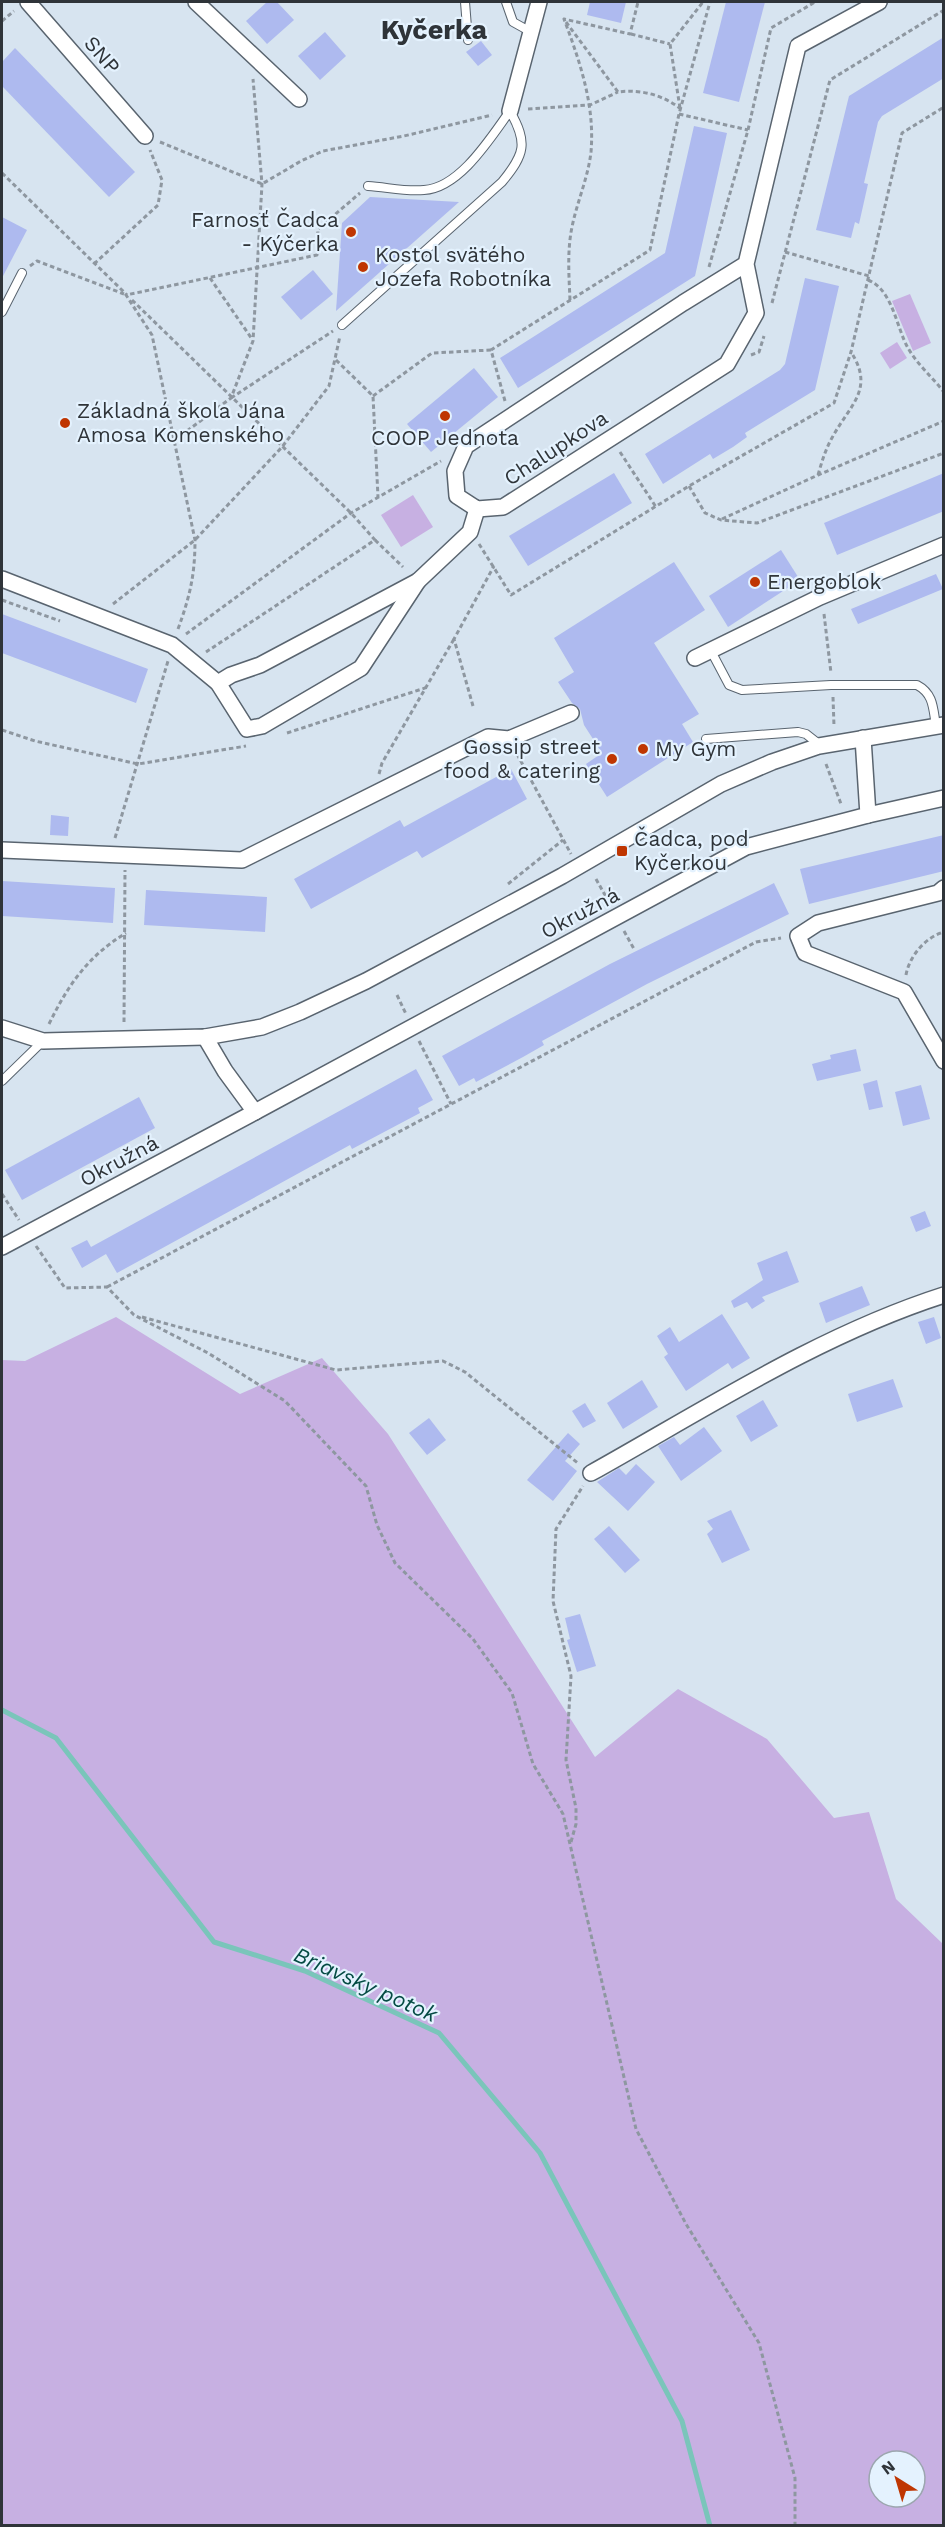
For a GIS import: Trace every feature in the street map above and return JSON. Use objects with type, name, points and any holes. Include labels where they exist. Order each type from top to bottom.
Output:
[{"type":"street","name":"SNP","points":[[28,2],[145,136]]},
{"type":"street","points":[[196,2],[299,99]]},
{"type":"street","points":[[510,111],[539,2]]},
{"type":"street","name":"Chalupkova","points":[[477,509],[503,507],[727,364],[756,313],[746,264],[798,46],[879,2]]},
{"type":"street","points":[[2,579],[172,645],[218,683],[247,729],[262,726],[361,668],[418,581],[470,532],[477,509],[457,496],[454,471],[465,446],[746,264]]},
{"type":"street","points":[[695,658],[820,597],[944,545]]},
{"type":"street","points":[[218,683],[231,675],[260,665],[418,581]]},
{"type":"street","points":[[2,850],[242,860],[488,737],[509,739],[571,713]]},
{"type":"street","name":"Okružná","points":[[2,1028],[43,1041],[205,1037],[262,1027],[366,981],[579,866],[722,784],[772,762],[822,746],[940,726]]},
{"type":"street","points":[[863,738],[868,815]]},
{"type":"street","name":"Okružná","points":[[2,1247],[746,847],[847,820],[944,798]]},
{"type":"street","points":[[944,888],[938,893],[818,923],[798,936],[805,953],[904,992],[944,1061]]},
{"type":"street","points":[[205,1037],[255,1112]]},
{"type":"street","points":[[591,1473],[815,1348],[911,1305],[944,1295]]},
{"type":"lane","points":[[465,2],[468,40]]},
{"type":"lane","points":[[506,2],[513,22],[531,32]]},
{"type":"lane","points":[[342,325],[502,182],[518,163],[523,149],[519,127],[510,111],[477,155],[459,173],[425,190],[368,186]]},
{"type":"lane","points":[[2,312],[22,273]]},
{"type":"lane","points":[[711,651],[729,685],[742,690],[831,685],[917,685],[931,696],[940,726]]},
{"type":"lane","points":[[706,739],[798,732],[806,734],[822,746]]},
{"type":"lane","points":[[2,1081],[43,1041]]},
{"type":"path","points":[[630,34],[638,2]]},
{"type":"path","points":[[681,109],[670,44],[703,2]]},
{"type":"path","points":[[373,396],[432,352],[491,350],[650,250],[679,114],[710,2]]},
{"type":"path","points":[[702,292],[748,130],[771,28],[815,2]]},
{"type":"path","points":[[771,308],[830,80],[944,10]]},
{"type":"path","points":[[564,19],[670,44]]},
{"type":"path","points":[[564,19],[618,92]]},
{"type":"path","points":[[564,19],[580,63],[590,105],[591,152],[587,175],[571,229],[568,266],[570,300]]},
{"type":"path","points":[[231,398],[253,341],[262,184],[250,53]]},
{"type":"path","points":[[262,184],[323,151],[404,136],[510,111],[590,105],[618,92],[631,90],[661,96],[681,109]]},
{"type":"path","points":[[470,532],[511,595],[689,486],[834,403],[851,352],[902,134],[944,107]]},
{"type":"path","points":[[679,114],[748,130]]},
{"type":"path","points":[[145,136],[262,184]]},
{"type":"path","points":[[94,264],[158,205],[162,180],[145,136]]},
{"type":"path","points":[[2,173],[404,567]]},
{"type":"path","points":[[22,273],[37,261],[126,295],[317,255],[318,229],[368,186]]},
{"type":"path","points":[[785,252],[869,278],[877,285],[887,300],[908,350],[944,392]]},
{"type":"path","points":[[210,278],[253,341]]},
{"type":"path","points":[[114,836],[138,764],[172,645],[189,597],[195,570],[195,540],[152,335],[126,295]]},
{"type":"path","points":[[111,605],[195,540],[282,447],[329,386],[342,325]]},
{"type":"path","points":[[175,440],[231,398],[342,325]]},
{"type":"path","points":[[727,364],[759,352],[765,330]]},
{"type":"path","points":[[491,350],[509,418]]},
{"type":"path","points":[[818,475],[834,434],[856,402],[860,372],[851,352]]},
{"type":"path","points":[[336,360],[373,396],[378,497]]},
{"type":"path","points":[[721,520],[944,421]]},
{"type":"path","points":[[611,438],[657,507]]},
{"type":"path","points":[[172,645],[351,513],[465,446]]},
{"type":"path","points":[[689,486],[705,513],[721,520],[757,523],[944,453]]},
{"type":"path","points":[[172,645],[197,654],[207,652],[375,540]]},
{"type":"path","points":[[382,764],[428,687],[494,566]]},
{"type":"path","points":[[820,597],[824,610],[834,729]]},
{"type":"path","points":[[454,639],[473,706]]},
{"type":"path","points":[[285,733],[428,687]]},
{"type":"path","points":[[2,730],[35,741],[138,764],[252,744]]},
{"type":"path","points":[[509,739],[579,866]]},
{"type":"path","points":[[826,764],[847,820]]},
{"type":"path","points":[[499,891],[563,840]]},
{"type":"path","points":[[124,1024],[127,874]]},
{"type":"path","points":[[904,992],[908,962],[933,935],[944,932]]},
{"type":"path","points":[[43,1041],[54,1013],[76,975],[96,954],[126,933]]},
{"type":"path","points":[[2,1194],[64,1288],[107,1287],[756,942],[798,936]]},
{"type":"path","points":[[396,995],[451,1104]]},
{"type":"path","points":[[107,1287],[134,1315],[208,1353],[285,1401],[366,1486],[376,1526],[395,1563],[473,1639],[512,1693],[533,1764],[563,1814],[636,2129],[686,2224],[759,2343],[795,2478],[795,2526]]},
{"type":"path","points":[[134,1315],[336,1370],[443,1361],[465,1372],[591,1473],[556,1529],[553,1601],[571,1676],[566,1760],[576,1808],[576,1824],[570,1844]]},
{"type":"shaded area","points":[[910,294],[931,343],[913,351],[892,301]]},
{"type":"shaded area","points":[[897,342],[907,358],[890,369],[880,353]]},
{"type":"shaded area","points":[[413,495],[433,527],[401,547],[381,515]]},
{"type":"shaded area","points":[[116,1317],[240,1394],[322,1358],[388,1434],[595,1757],[678,1689],[767,1739],[834,1818],[869,1812],[896,1899],[943,1944],[943,2525],[2,2525],[2,1360],[25,1361]]},
{"type":"building","points":[[267,2],[277,2],[294,20],[267,44],[246,21]]},
{"type":"building","points":[[590,2],[626,2],[621,23],[587,15]]},
{"type":"building","points":[[726,2],[765,2],[739,102],[703,93]]},
{"type":"building","points":[[325,32],[346,56],[320,80],[298,56]]},
{"type":"building","points":[[944,37],[944,78],[882,116],[878,122],[864,183],[868,184],[859,224],[855,222],[851,238],[816,230],[849,96]]},
{"type":"building","points":[[481,41],[492,55],[478,66],[466,52]]},
{"type":"building","points":[[15,48],[135,172],[109,197],[2,86],[2,62]]},
{"type":"building","points":[[694,126],[727,133],[695,276],[518,388],[500,358],[665,253]]},
{"type":"building","name":"Kostol svätého Jozefa Robotníka","points":[[370,197],[459,202],[336,311],[342,223]]},
{"type":"building","points":[[2,217],[27,230],[2,278]]},
{"type":"building","points":[[313,270],[333,294],[301,320],[281,297]]},
{"type":"building","points":[[805,278],[839,286],[815,390],[745,433],[747,437],[733,447],[713,459],[710,454],[663,484],[645,454],[780,370],[785,364]]},
{"type":"building","name":"COOP Jednota","points":[[474,368],[498,397],[431,452],[407,424]]},
{"type":"building","points":[[614,473],[632,503],[528,566],[509,536]]},
{"type":"building","points":[[944,473],[944,511],[837,555],[824,523]]},
{"type":"building","name":"Energoblok","points":[[781,550],[800,580],[728,627],[709,596]]},
{"type":"building","points":[[674,562],[705,610],[654,643],[699,714],[682,724],[693,742],[607,797],[586,764],[602,753],[584,725],[580,709],[572,703],[558,682],[574,672],[554,638]]},
{"type":"building","points":[[936,574],[943,589],[858,624],[851,609]]},
{"type":"building","points":[[2,614],[148,669],[136,703],[2,653]]},
{"type":"building","points":[[511,769],[527,799],[422,858],[417,851],[311,909],[294,879],[400,820],[404,827]]},
{"type":"building","points":[[51,815],[69,817],[68,836],[50,835]]},
{"type":"building","points":[[944,835],[944,871],[809,904],[800,869]]},
{"type":"building","points":[[2,881],[115,888],[113,923],[2,916]]},
{"type":"building","points":[[774,883],[789,914],[647,984],[542,1041],[544,1045],[476,1082],[474,1078],[459,1086],[442,1056],[610,964]]},
{"type":"building","points":[[146,890],[267,897],[265,932],[144,925]]},
{"type":"building","points":[[856,1049],[861,1071],[817,1081],[812,1064],[831,1059],[830,1055]]},
{"type":"building","points":[[416,1069],[433,1100],[418,1108],[420,1113],[352,1149],[350,1145],[117,1273],[106,1254],[82,1268],[71,1248],[87,1240],[91,1247]]},
{"type":"building","points":[[877,1080],[883,1107],[869,1110],[863,1084]]},
{"type":"building","points":[[921,1085],[930,1119],[903,1126],[895,1092]]},
{"type":"building","points":[[139,1097],[155,1128],[22,1200],[5,1170]]},
{"type":"building","points":[[925,1211],[931,1226],[916,1232],[910,1217]]},
{"type":"building","points":[[787,1251],[799,1282],[762,1297],[765,1301],[752,1309],[747,1302],[734,1308],[731,1301],[763,1280],[757,1263]]},
{"type":"building","points":[[862,1286],[870,1305],[826,1323],[819,1303]]},
{"type":"building","points":[[722,1314],[750,1358],[732,1369],[728,1363],[686,1391],[664,1357],[668,1354],[657,1336],[670,1327],[679,1342]]},
{"type":"building","points":[[934,1317],[941,1338],[926,1344],[918,1322]]},
{"type":"building","points":[[893,1379],[903,1407],[857,1422],[848,1394]]},
{"type":"building","points":[[642,1380],[658,1407],[623,1429],[607,1403]]},
{"type":"building","points":[[763,1400],[778,1426],[751,1442],[736,1416]]},
{"type":"building","points":[[585,1403],[596,1421],[583,1428],[572,1411]]},
{"type":"building","points":[[429,1418],[446,1440],[427,1455],[409,1433]]},
{"type":"building","points":[[704,1427],[722,1451],[681,1481],[658,1446],[674,1437],[680,1445]]},
{"type":"building","points":[[568,1433],[580,1444],[565,1461],[577,1471],[553,1501],[527,1480]]},
{"type":"building","points":[[636,1464],[655,1482],[628,1511],[597,1482],[619,1468],[626,1475]]},
{"type":"building","points":[[731,1510],[750,1550],[722,1563],[707,1534],[713,1529],[707,1521]]},
{"type":"building","points":[[609,1526],[640,1560],[625,1573],[594,1539]]},
{"type":"building","points":[[580,1614],[596,1666],[577,1672],[567,1640],[570,1639],[565,1618]]},
{"type":"waterway","name":"Briavsky potok","points":[[2,1710],[56,1738],[214,1942],[305,1971],[439,2033],[540,2153],[682,2421],[710,2526]]},
{"type":"place","name":"Farnosť Čadca - Kýčerka","points":[[351,232]]},
{"type":"place","name":"Kostol svätého Jozefa Robotníka","points":[[363,267]]},
{"type":"place","name":"COOP Jednota","points":[[445,416]]},
{"type":"place","name":"Základná škola Jána Amosa Komenského","points":[[65,423]]},
{"type":"place","name":"Energoblok","points":[[755,582]]},
{"type":"place","name":"My Gym","points":[[643,749]]},
{"type":"place","name":"Gossip street food & catering","points":[[612,759]]},
{"type":"place","name":"Čadca, pod Kyčerkou","points":[[622,851]]},
{"type":"district","name":"Kyčerka","points":[[434,30]]}]
